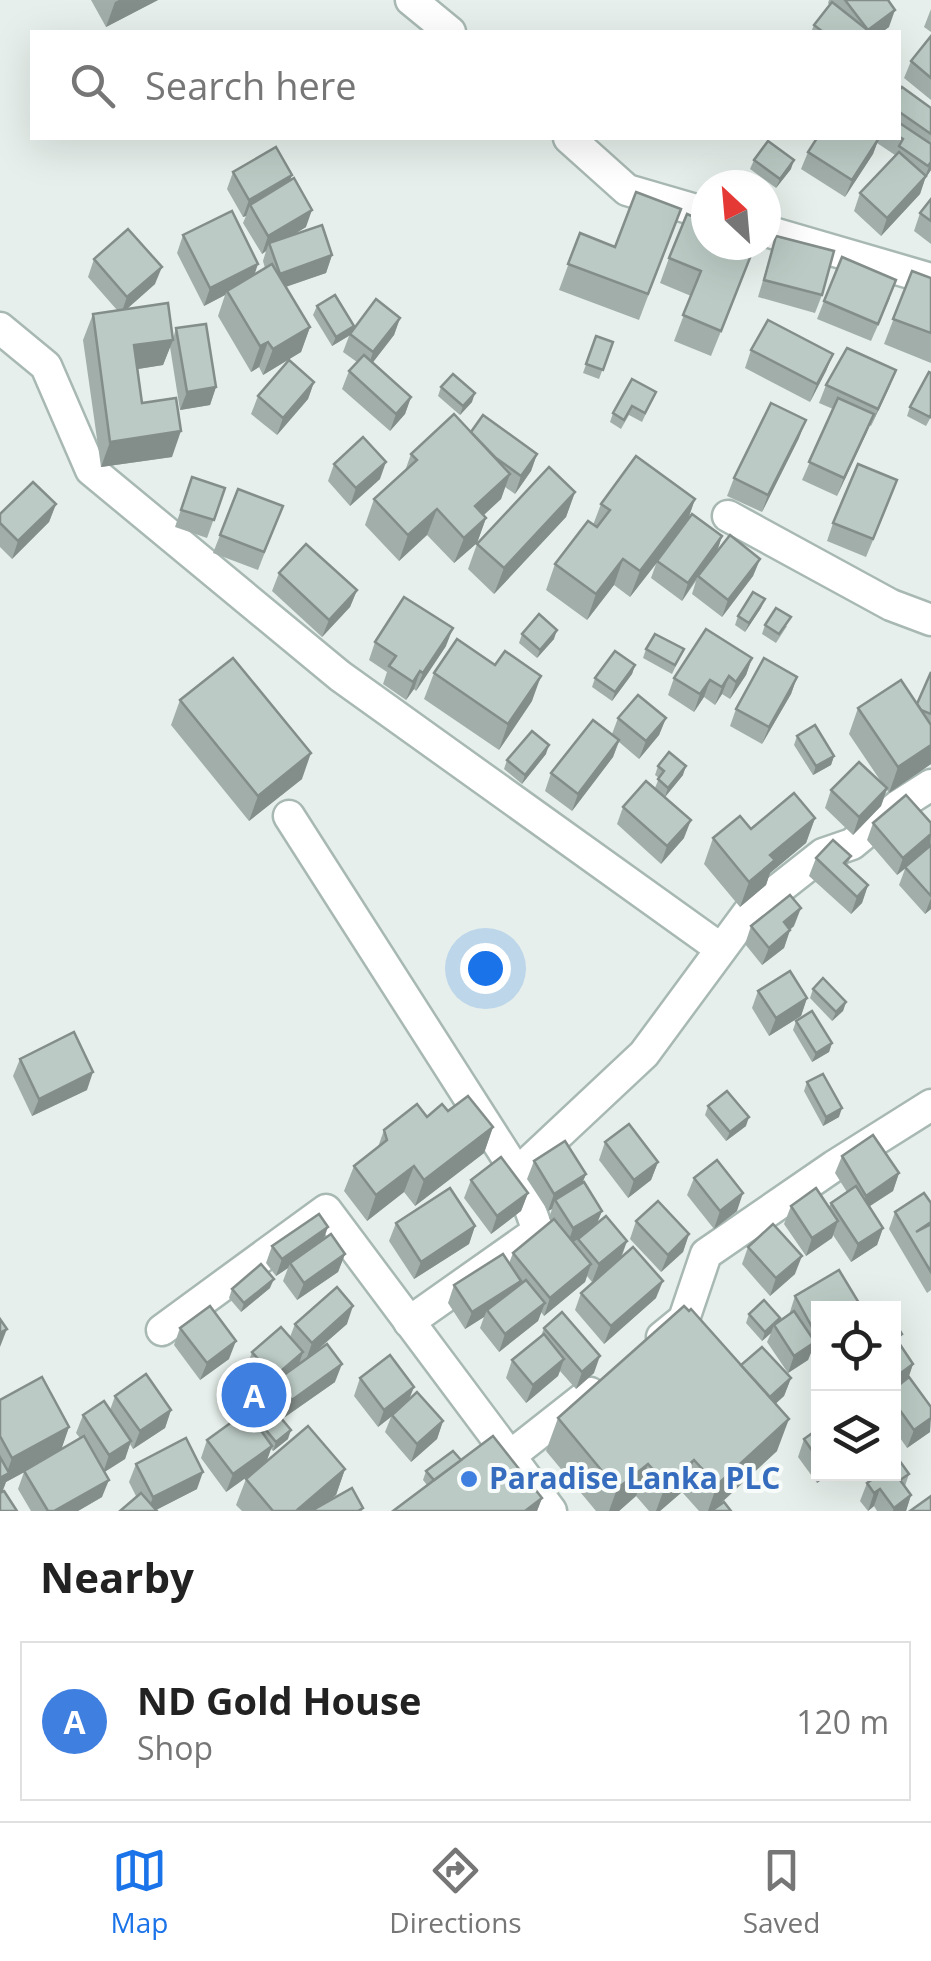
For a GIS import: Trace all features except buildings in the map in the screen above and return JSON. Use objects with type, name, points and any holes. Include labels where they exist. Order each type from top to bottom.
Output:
[{"type":"street","points":[[410,0],[448,30]]},
{"type":"street","points":[[571,140],[627,190],[691,209]]},
{"type":"street","points":[[781,234],[931,279]]},
{"type":"street","points":[[0,328],[46,366],[91,470],[340,676],[721,949]]},
{"type":"street","points":[[728,516],[892,605],[931,620]]},
{"type":"street","points":[[517,1173],[644,1054],[748,913],[823,854],[852,844],[931,785]]},
{"type":"street","points":[[289,816],[517,1173],[538,1231],[409,1322]]},
{"type":"street","points":[[640,1354],[684,1319],[706,1254],[931,1105]]},
{"type":"street","points":[[162,1330],[326,1210],[551,1511]]},
{"type":"street","points":[[510,1456],[612,1376]]},
{"type":"place","name":"ND Gold House","points":[[254,1395]]},
{"type":"place","name":"Paradise Lanka PLC","points":[[469,1479]]}]
